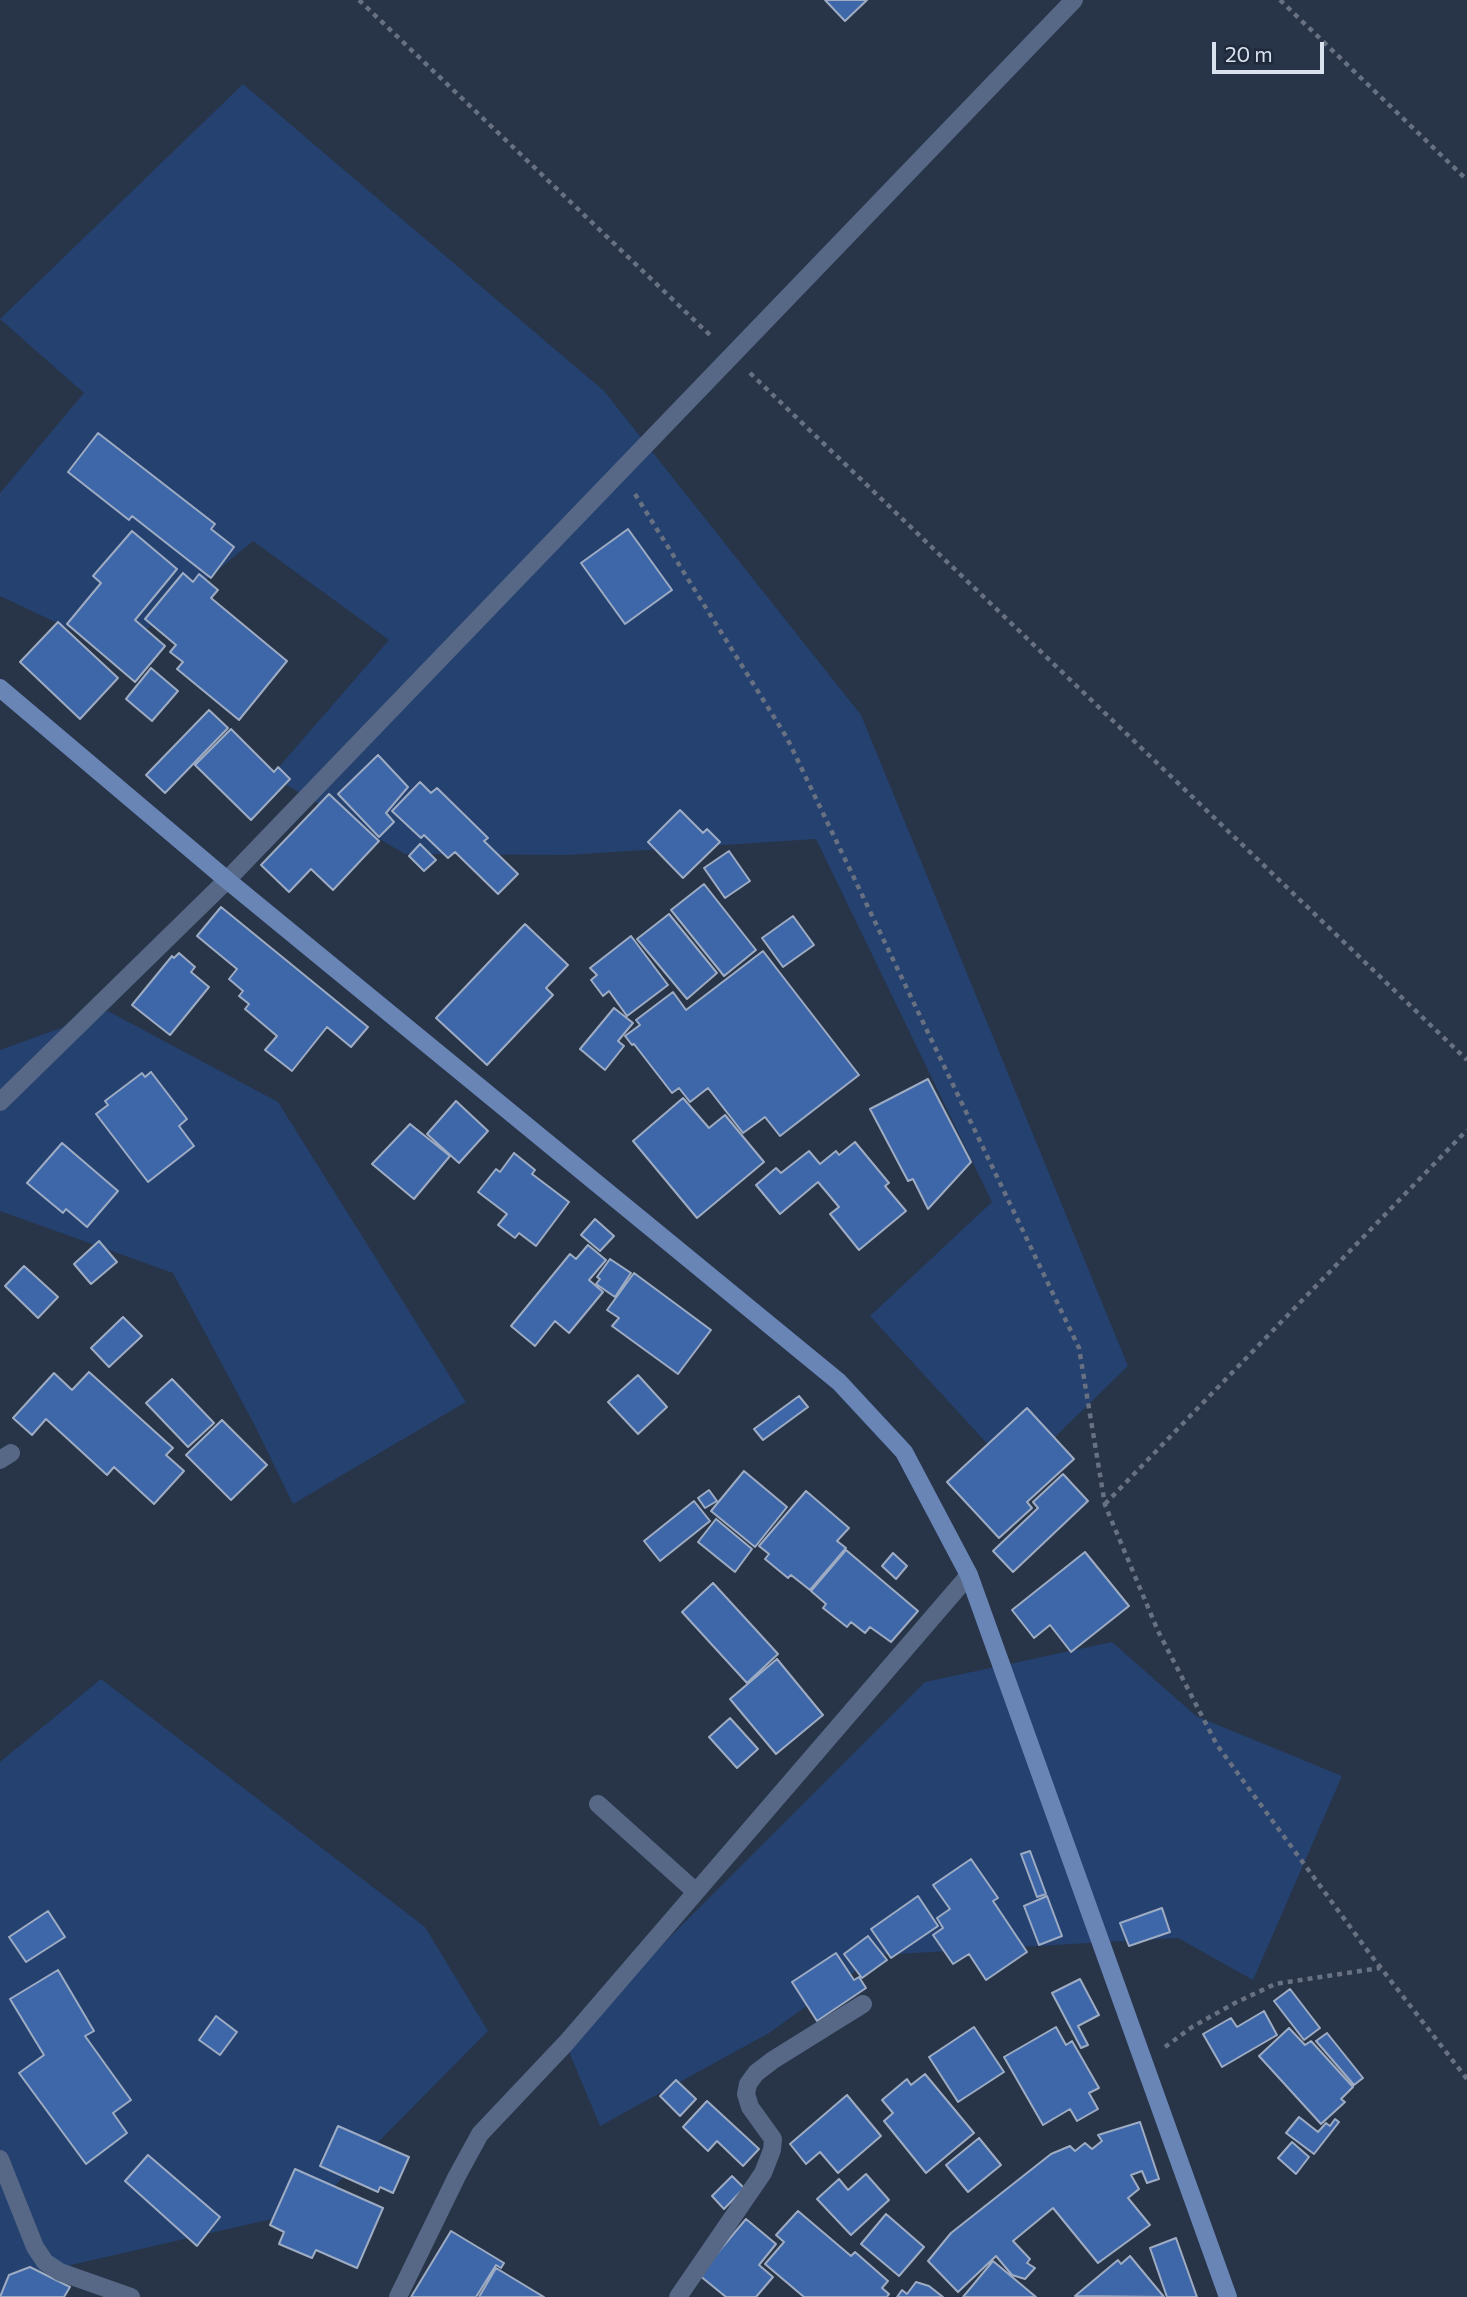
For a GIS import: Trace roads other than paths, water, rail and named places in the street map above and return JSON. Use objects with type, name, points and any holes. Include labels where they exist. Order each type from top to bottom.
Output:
[{"type":"street","points":[[0,1102],[227,880],[1074,0]]},
{"type":"street","points":[[0,688],[227,880],[839,1382],[904,1452],[968,1575],[1228,2297]]},
{"type":"street","points":[[398,2297],[480,2134],[566,2043],[968,1575]]},
{"type":"street","points":[[598,1804],[696,1892]]},
{"type":"street","points":[[678,2297],[763,2173],[772,2150],[773,2138],[750,2107],[746,2094],[748,2084],[756,2073],[774,2060],[863,2004]]},
{"type":"street","points":[[0,2159],[35,2247],[44,2262],[60,2272],[131,2297]]}]
